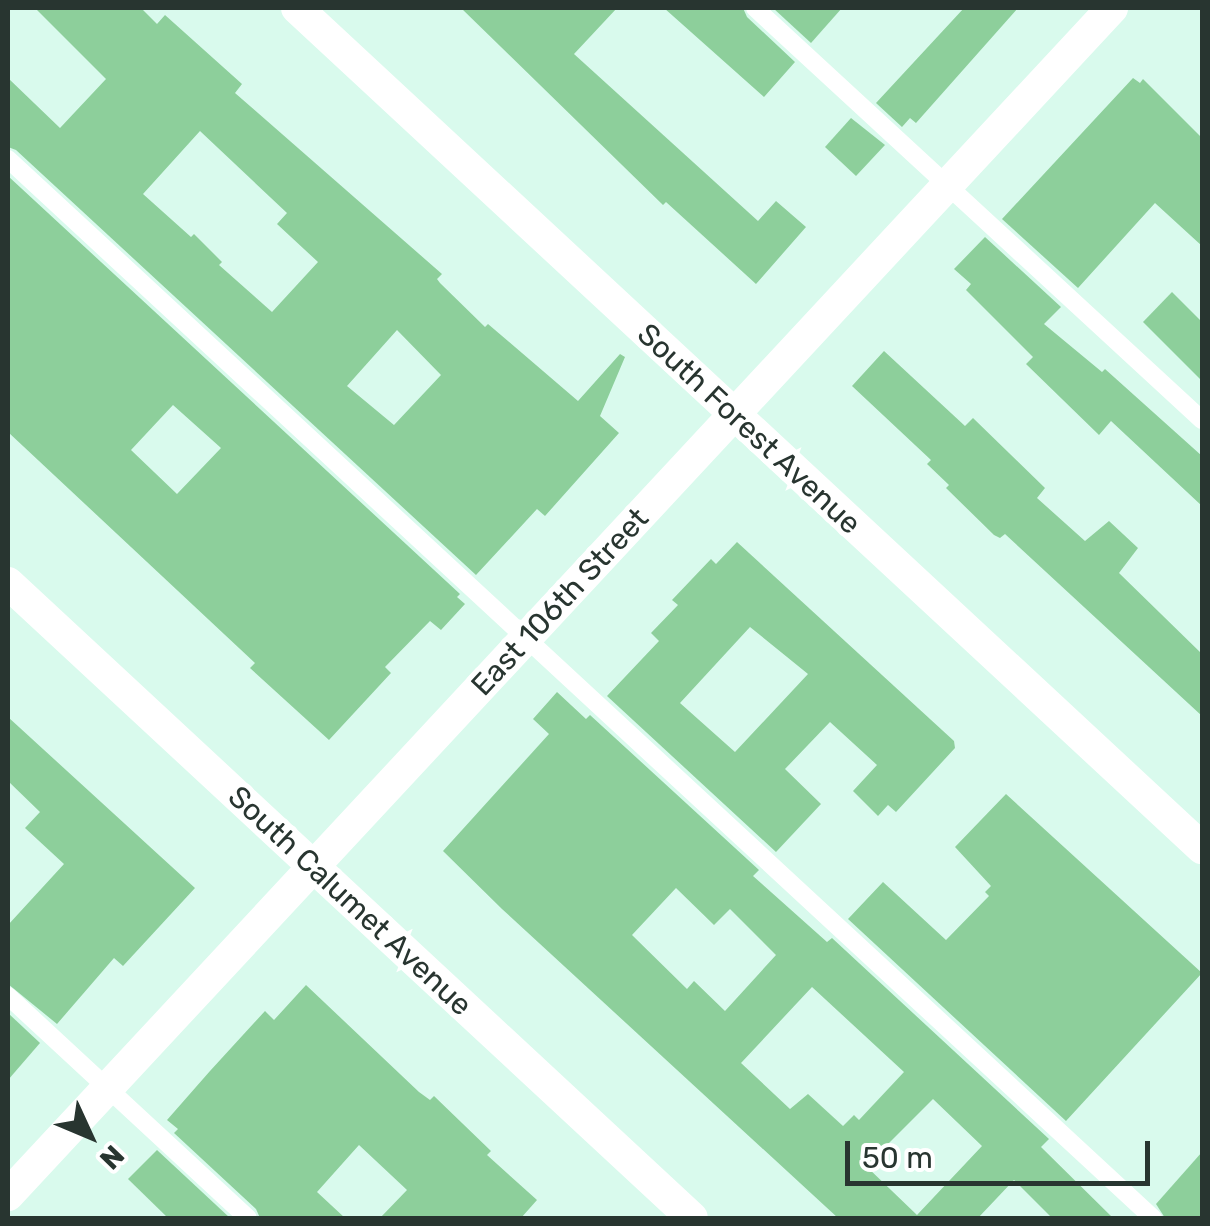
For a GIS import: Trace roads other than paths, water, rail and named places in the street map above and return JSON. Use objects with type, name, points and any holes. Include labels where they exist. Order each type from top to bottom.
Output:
[{"type":"street","name":"South Forest Avenue","points":[[297,8],[1202,848]]},
{"type":"street","name":"East 106th Street","points":[[8,1196],[1112,8]]},
{"type":"street","name":"South Calumet Avenue","points":[[8,583],[692,1218]]},
{"type":"lane","points":[[756,8],[1202,420]]},
{"type":"lane","points":[[8,159],[1153,1218]]},
{"type":"lane","points":[[8,996],[248,1218]]}]
